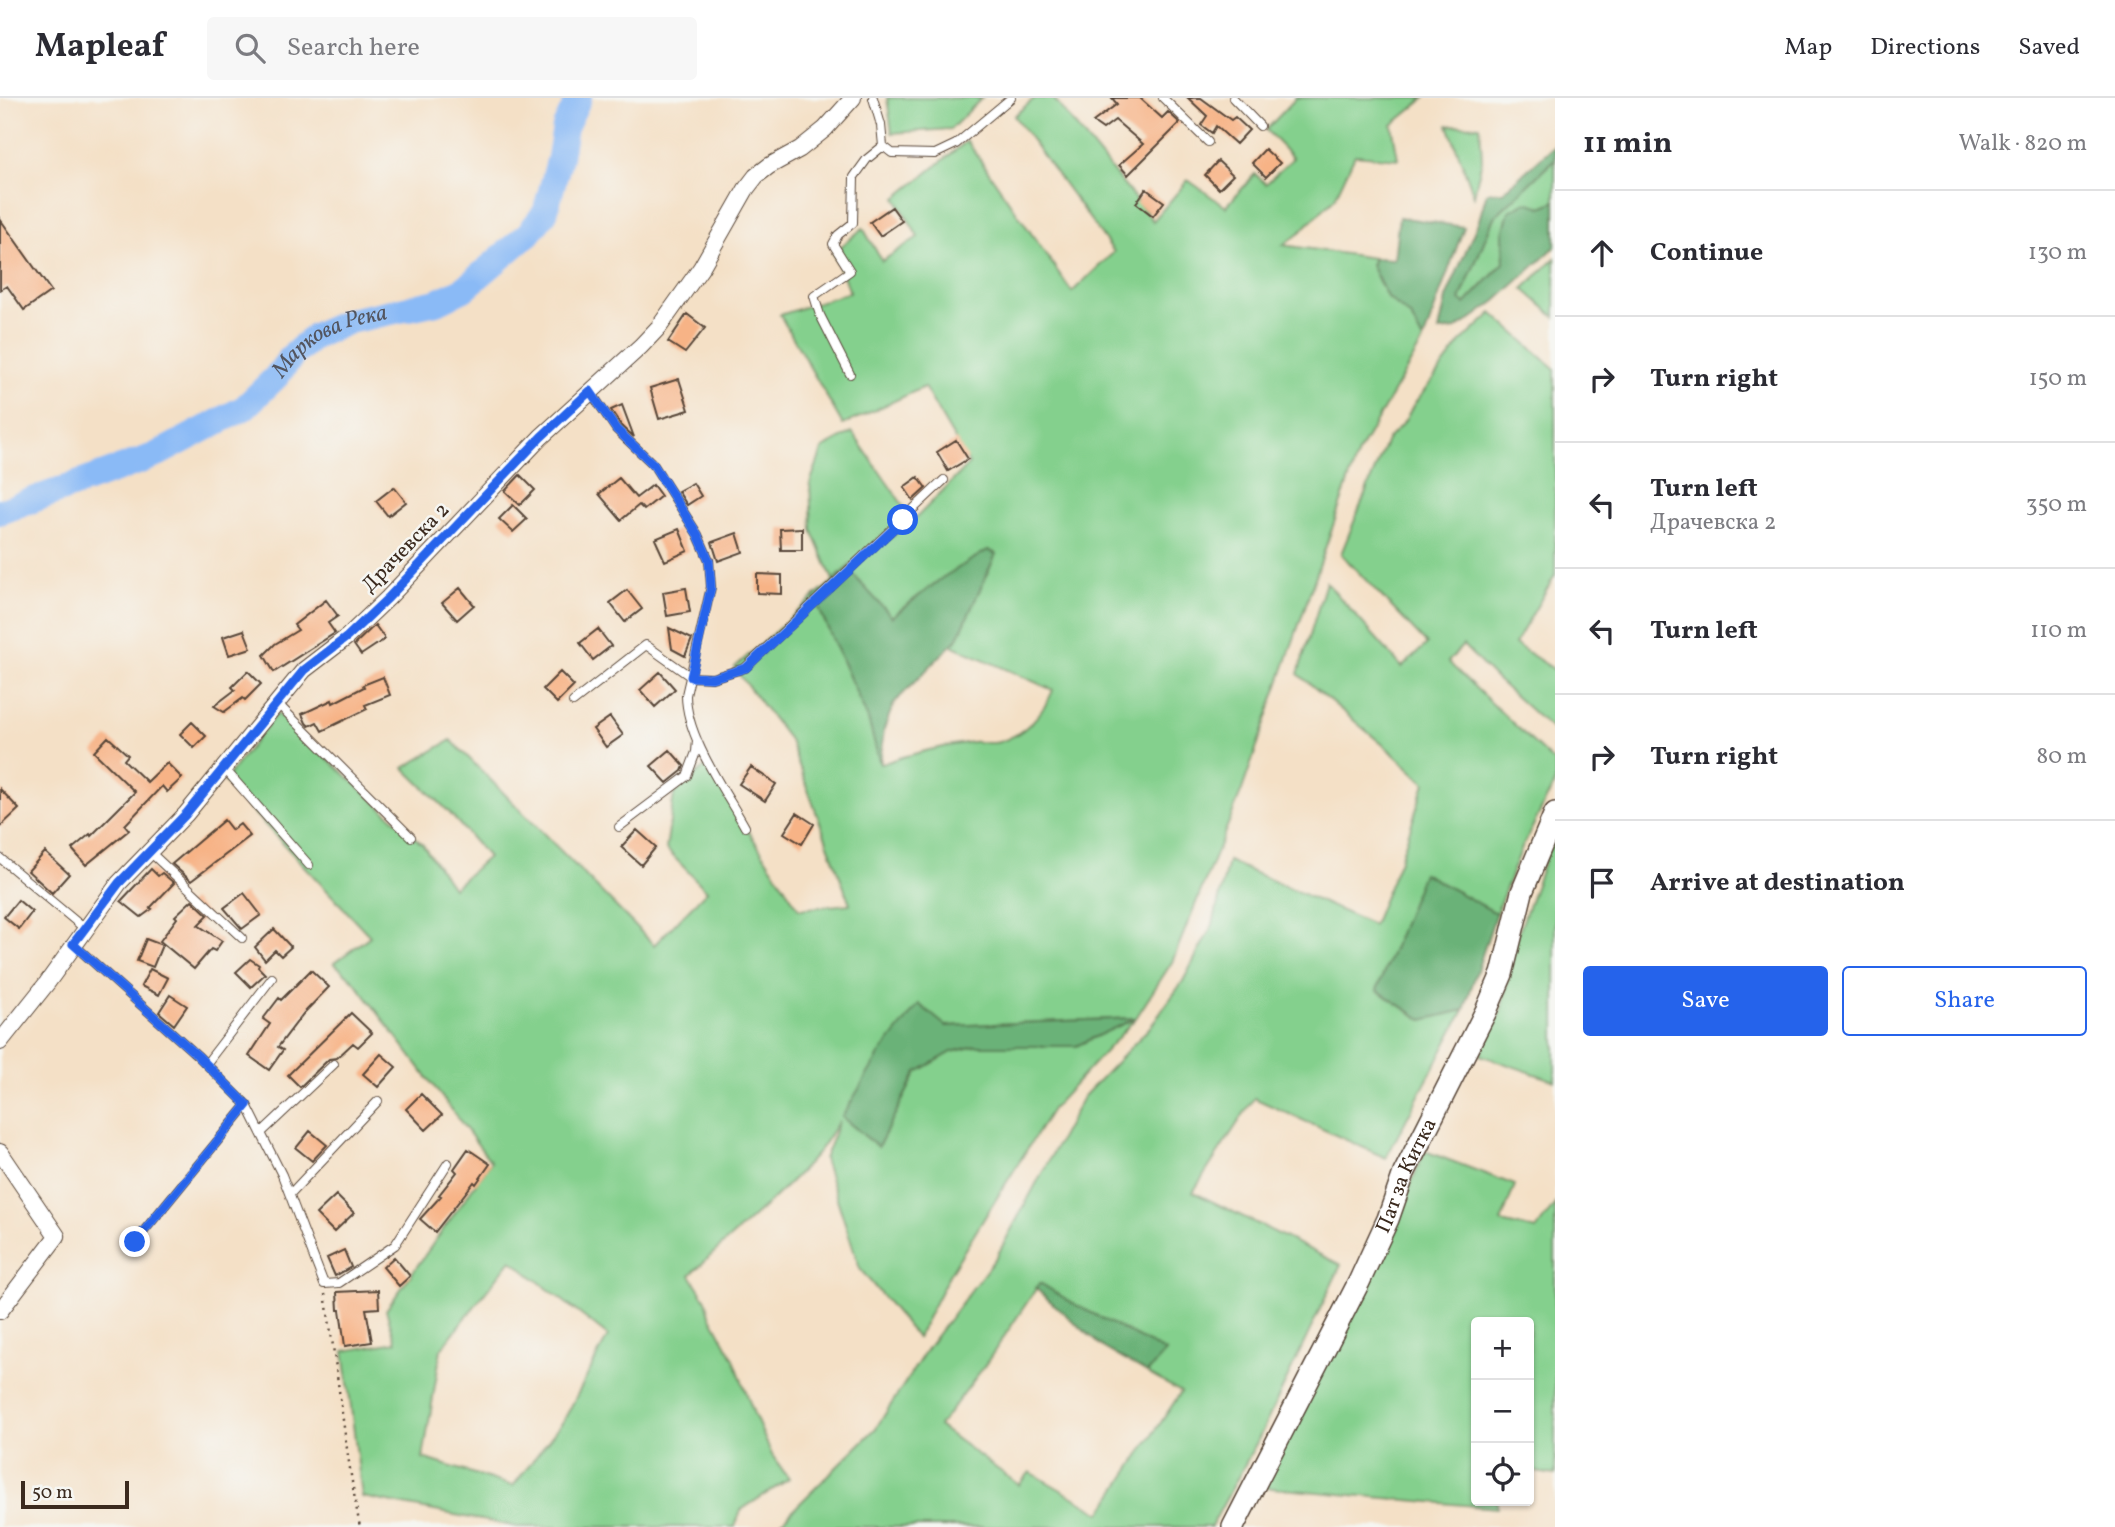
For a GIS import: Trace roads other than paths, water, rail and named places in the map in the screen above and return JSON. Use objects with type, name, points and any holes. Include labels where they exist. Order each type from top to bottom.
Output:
[{"type":"street","name":"Драчевска 2","points":[[0,1042],[40,993],[119,883],[186,814],[304,670],[347,637],[388,598],[541,437],[659,327],[701,268],[756,176],[800,149],[825,129],[853,98]]},
{"type":"street","name":"Пат за Китка","points":[[1233,1527],[1359,1282],[1415,1151],[1486,1012],[1502,974],[1522,892],[1555,813]]},
{"type":"street","points":[[0,1152],[57,1236],[0,1311]]},
{"type":"lane","points":[[873,98],[881,125],[883,146],[891,153],[935,154],[956,144],[1011,98]]},
{"type":"lane","points":[[1163,98],[1208,142]]},
{"type":"lane","points":[[1233,98],[1260,126]]},
{"type":"lane","points":[[850,374],[820,315],[814,296],[850,271],[833,244],[838,235],[853,223],[854,177],[867,159],[883,146]]},
{"type":"lane","points":[[590,391],[616,429],[653,464],[698,535],[709,560],[711,587],[686,695],[686,710],[697,740],[745,827]]},
{"type":"lane","points":[[573,702],[646,645],[691,677],[712,678],[746,668],[944,480]]},
{"type":"lane","points":[[277,703],[411,837]]},
{"type":"lane","points":[[620,827],[687,776],[696,752],[697,740]]},
{"type":"lane","points":[[224,768],[309,865]]},
{"type":"lane","points":[[150,852],[242,938]]},
{"type":"lane","points":[[0,858],[85,929]]},
{"type":"lane","points":[[73,944],[206,1064],[247,1105],[289,1194],[324,1284],[339,1283],[395,1245],[448,1163]]},
{"type":"lane","points":[[206,1064],[272,978]]},
{"type":"lane","points":[[261,1133],[334,1064]]},
{"type":"lane","points":[[289,1194],[378,1101]]},
{"type":"lane","points":[[135,1242],[247,1105]]},
{"type":"waterway","name":"Маркова Река","points":[[0,512],[154,456],[244,408],[276,377],[292,356],[315,336],[349,321],[437,302],[464,289],[528,234],[545,213],[565,127],[579,98]]}]
